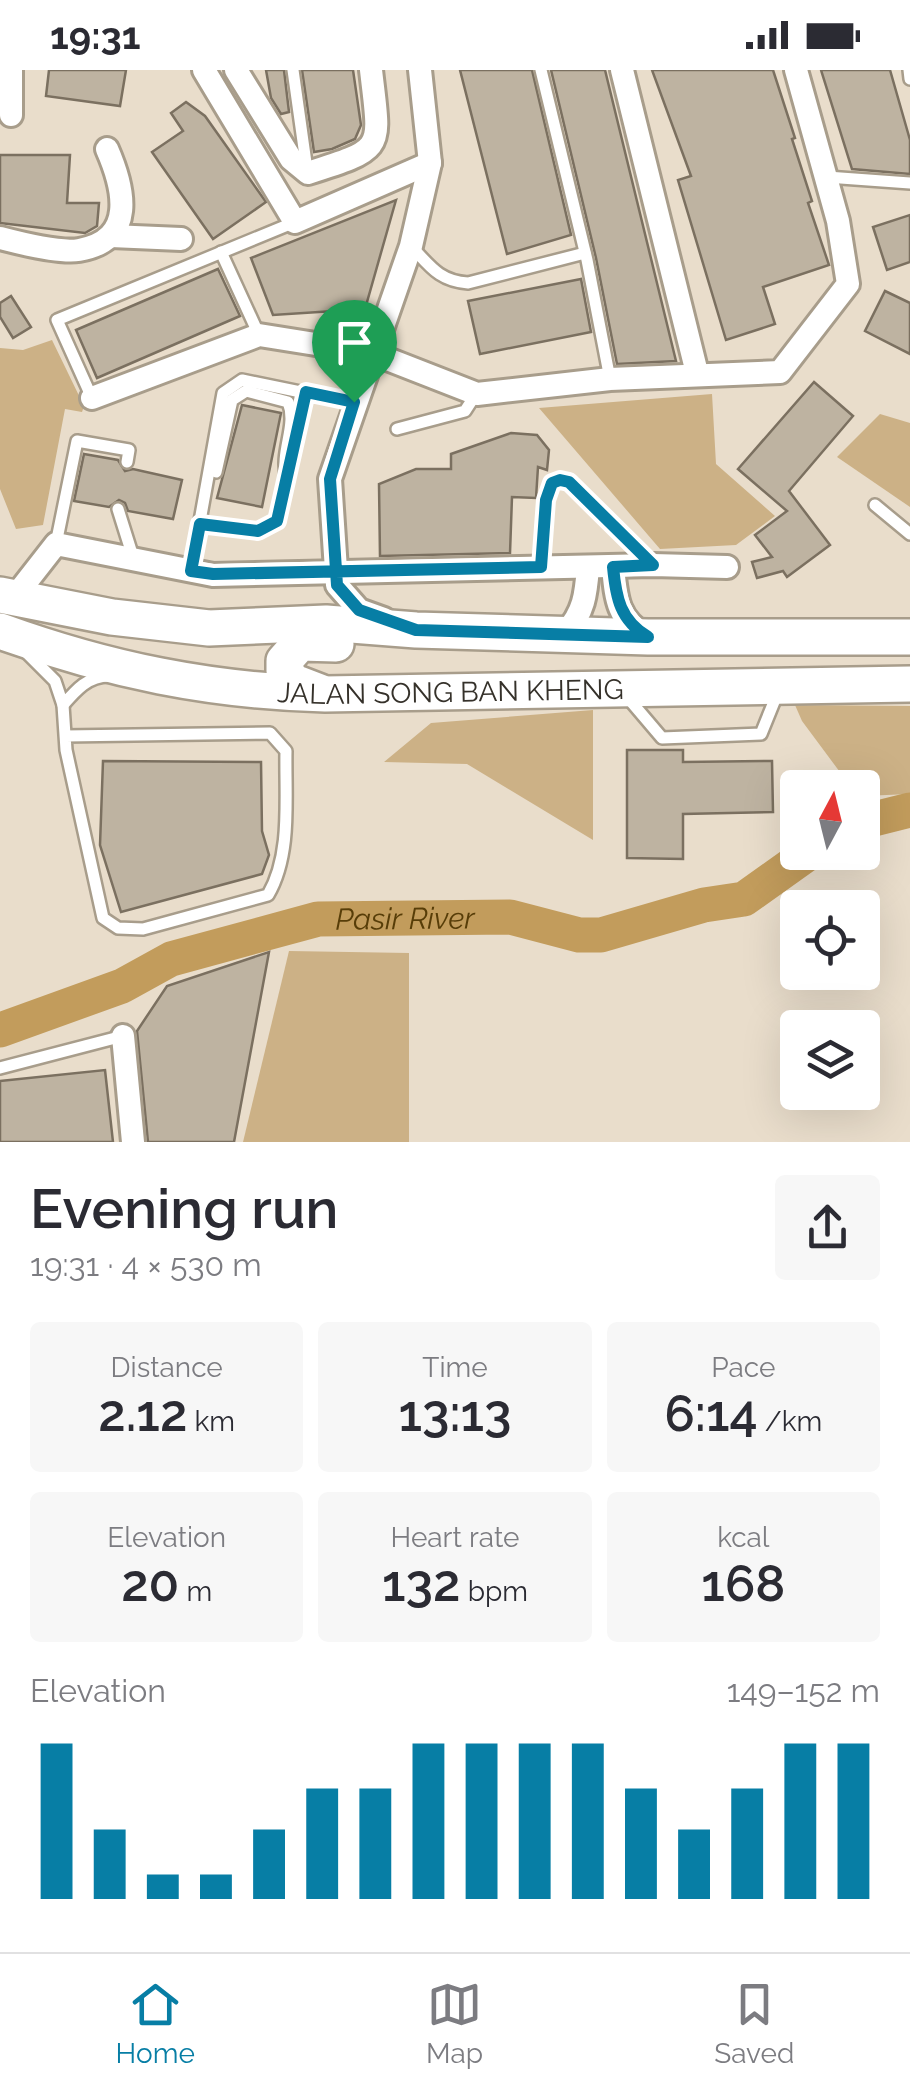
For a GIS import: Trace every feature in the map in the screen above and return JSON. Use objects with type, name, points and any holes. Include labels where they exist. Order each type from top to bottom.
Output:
[{"type":"main road","name":"JALAN SONG BAN KHENG","points":[[4,614],[112,617],[209,628],[326,623],[416,630],[648,637],[909,637]]},
{"type":"main road","name":"JALAN SONG BAN KHENG","points":[[4,614],[56,651],[153,677],[255,692],[910,684]]},
{"type":"main road","points":[[326,694],[294,682],[284,671],[290,650],[300,644],[560,648],[582,645],[581,634]]},
{"type":"street","points":[[11,70],[12,115]]},
{"type":"street","points":[[204,70],[294,222],[430,164]]},
{"type":"street","points":[[236,70],[291,159],[308,173],[359,157],[372,148],[378,134],[371,70]]},
{"type":"street","points":[[416,630],[359,610],[337,585],[330,479],[411,246],[430,164],[420,70]]},
{"type":"street","points":[[622,70],[698,374]]},
{"type":"street","points":[[92,398],[258,335],[372,353],[476,394],[610,380],[780,372],[848,284],[828,177],[796,70]]},
{"type":"street","points":[[107,149],[121,180],[123,212],[111,236]]},
{"type":"street","points":[[0,238],[78,250],[111,236],[180,239]]},
{"type":"street","points":[[4,614],[56,544],[213,574],[653,565],[727,568]]},
{"type":"street","points":[[581,634],[578,620],[588,567]]},
{"type":"street","points":[[613,567],[618,606],[630,626],[648,637]]},
{"type":"street","points":[[122,1036],[134,1142]]},
{"type":"lane","points":[[293,70],[308,173]]},
{"type":"lane","points":[[541,70],[610,380]]},
{"type":"lane","points":[[908,70],[910,79]]},
{"type":"lane","points":[[828,177],[910,183]]},
{"type":"lane","points":[[92,398],[58,320],[294,222]]},
{"type":"lane","points":[[411,246],[450,282],[468,283],[585,254]]},
{"type":"lane","points":[[222,252],[258,335]]},
{"type":"lane","points":[[191,571],[224,392],[242,380],[354,402]]},
{"type":"lane","points":[[200,524],[232,400],[238,395],[246,391],[288,402],[293,413],[282,464],[287,479]]},
{"type":"lane","points":[[200,524],[258,531],[277,521],[306,392]]},
{"type":"lane","points":[[397,429],[465,411],[476,394]]},
{"type":"lane","points":[[56,544],[77,441],[128,450],[126,462]]},
{"type":"lane","points":[[541,567],[546,500],[552,483],[560,480],[569,482],[653,565]]},
{"type":"lane","points":[[875,506],[910,534]]},
{"type":"lane","points":[[118,509],[133,558]]},
{"type":"lane","points":[[4,614],[55,681],[63,705],[65,736],[103,918],[118,928],[143,929],[268,895],[283,858],[286,751],[270,733],[65,736]]},
{"type":"lane","points":[[63,705],[79,686],[99,676],[153,677]]},
{"type":"lane","points":[[619,687],[662,738],[760,734],[781,684]]},
{"type":"lane","points":[[0,1068],[122,1036]]},
{"type":"shaded area","points":[[52,340],[84,406],[82,412],[65,409],[43,525],[16,529],[0,489],[0,348],[23,350]]},
{"type":"shaded area","points":[[712,394],[716,464],[775,516],[736,545],[660,549],[539,408]]},
{"type":"shaded area","points":[[880,414],[910,423],[910,507],[837,457]]},
{"type":"shaded area","points":[[795,705],[910,706],[910,794],[880,795],[880,770],[838,770],[802,721]]},
{"type":"shaded area","points":[[593,710],[593,840],[467,764],[384,762],[431,723]]},
{"type":"shaded area","points":[[289,951],[409,953],[409,1142],[243,1142]]},
{"type":"building","points":[[49,70],[126,70],[120,106],[46,96]]},
{"type":"building","points":[[266,70],[284,70],[289,112],[281,114],[271,98]]},
{"type":"building","points":[[302,70],[353,70],[361,125],[355,139],[314,152]]},
{"type":"building","points":[[460,70],[532,70],[571,235],[507,254]]},
{"type":"building","points":[[551,70],[605,70],[676,361],[617,364]]},
{"type":"building","points":[[652,70],[773,70],[812,201],[808,203],[829,265],[763,287],[775,324],[726,340],[678,180],[691,176]]},
{"type":"building","points":[[821,70],[890,70],[910,140],[910,174],[852,169]]},
{"type":"building","points":[[186,102],[205,116],[266,202],[213,239],[152,152],[183,131],[171,113]]},
{"type":"building","points":[[0,155],[70,155],[67,203],[99,203],[97,226],[85,233],[0,223]]},
{"type":"building","points":[[396,200],[365,309],[273,315],[251,258]]},
{"type":"building","points":[[910,215],[910,262],[887,270],[873,227]]},
{"type":"building","points":[[218,269],[240,316],[97,378],[76,330]]},
{"type":"building","points":[[581,279],[591,332],[480,354],[468,301]]},
{"type":"building","points":[[885,291],[910,303],[910,354],[865,331]]},
{"type":"building","points":[[11,296],[31,327],[13,338],[0,317],[0,303]]},
{"type":"building","points":[[814,382],[853,416],[789,491],[830,545],[787,577],[783,571],[757,578],[752,562],[772,557],[755,535],[787,511],[738,469]]},
{"type":"building","points":[[242,405],[281,413],[262,507],[217,498]]},
{"type":"building","points":[[511,433],[537,435],[549,450],[547,470],[538,467],[536,498],[512,497],[510,553],[380,556],[379,484],[416,469],[451,469],[451,454]]},
{"type":"building","points":[[84,454],[118,460],[125,471],[133,469],[182,480],[173,519],[128,511],[119,500],[109,507],[74,501]]},
{"type":"building","points":[[627,750],[683,750],[683,762],[772,761],[773,812],[683,814],[683,859],[627,858]]},
{"type":"building","points":[[103,761],[261,762],[262,831],[269,855],[262,874],[121,912],[100,845]]},
{"type":"building","points":[[269,952],[234,1142],[148,1142],[137,1031],[167,986]]},
{"type":"building","points":[[105,1070],[113,1142],[0,1142],[0,1081]]},
{"type":"waterway","name":"Pasir River","points":[[880,818],[910,810]]},
{"type":"waterway","name":"Pasir River","points":[[0,1030],[122,986],[171,959],[318,919],[510,917],[579,935],[601,935],[704,905],[744,899],[785,870]]},
{"type":"route","points":[[354,402],[306,392],[277,521],[258,531],[200,524],[191,571],[336,573],[541,567],[546,500],[552,483],[560,480],[569,482],[653,565],[613,567],[618,606],[630,626],[648,637],[416,630],[359,610],[337,585],[336,573],[332,524],[330,479],[354,402]]}]
